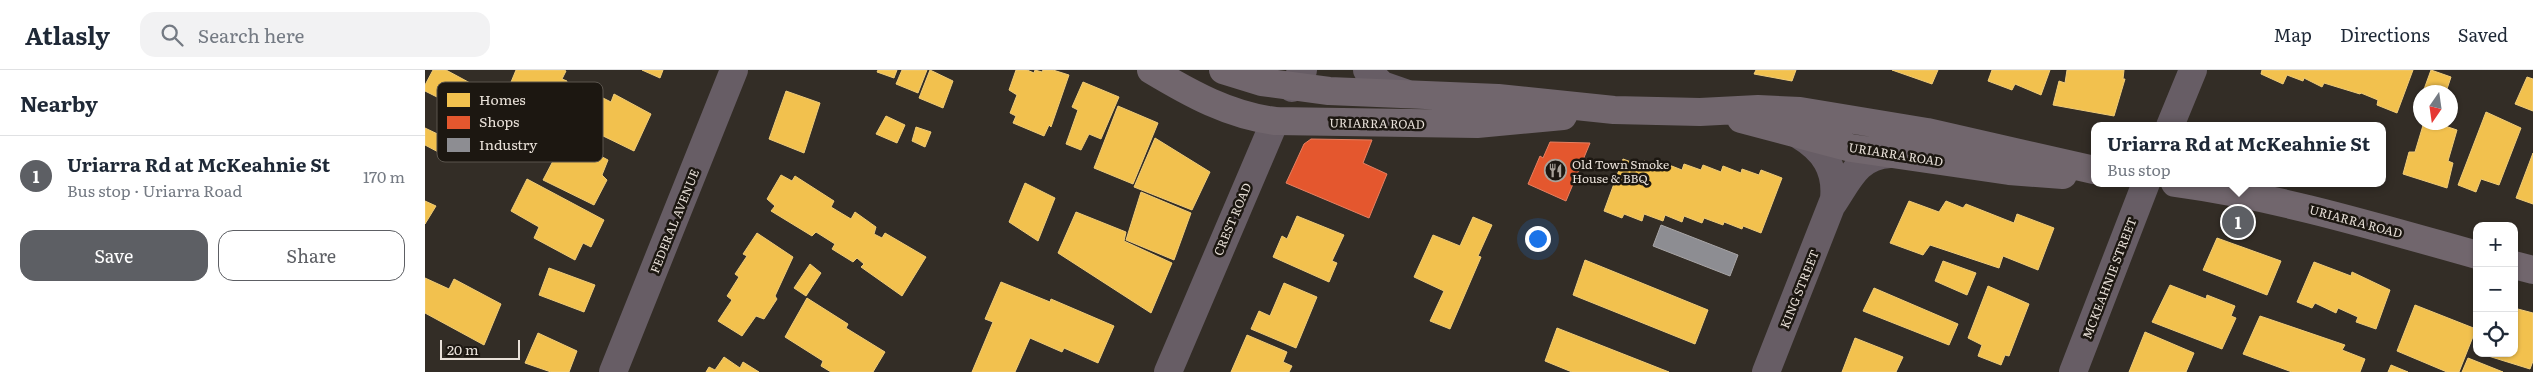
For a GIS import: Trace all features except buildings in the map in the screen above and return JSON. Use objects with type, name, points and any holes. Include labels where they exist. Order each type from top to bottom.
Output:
[{"type":"main road","name":"URIARRA ROAD","points":[[1151,70],[1215,105],[1245,116],[1275,121],[1477,124],[1614,110]]},
{"type":"main road","name":"URIARRA ROAD","points":[[1223,70],[1262,82],[1297,79],[1405,94],[1525,100],[1614,110],[1700,112],[1758,108],[1800,111],[1936,134],[2091,169]]},
{"type":"main road","name":"CREST ROAD","points":[[1275,121],[1297,79]]},
{"type":"main road","name":"URIARRA ROAD","points":[[1700,112],[1741,119],[1834,144],[1890,154],[2009,171],[2091,175]]},
{"type":"main road","name":"URIARRA ROAD","points":[[2197,187],[2297,205],[2473,254]]},
{"type":"main road","points":[[2518,266],[2533,270]]},
{"type":"street","name":"FEDERAL AVENUE","points":[[613,372],[734,70]]},
{"type":"street","points":[[1367,70],[1381,85],[1405,94]]},
{"type":"street","points":[[2172,122],[2193,70]]},
{"type":"street","name":"CREST ROAD","points":[[1167,372],[1275,121]]},
{"type":"street","name":"KING STREET","points":[[1766,372],[1832,205],[1835,185],[1828,162],[1819,150],[1799,135]]},
{"type":"street","name":"KING STREET","points":[[1832,205],[1865,160],[1880,154],[1890,154]]},
{"type":"street","name":"MCKEAHNIE STREET","points":[[2073,372],[2145,187]]},
{"type":"place","name":"Old Town Smoke House & BBQ","points":[[1556,171]]},
{"type":"place","name":"Uriarra Rd at McKeahnie St","points":[[2238,222]]}]
